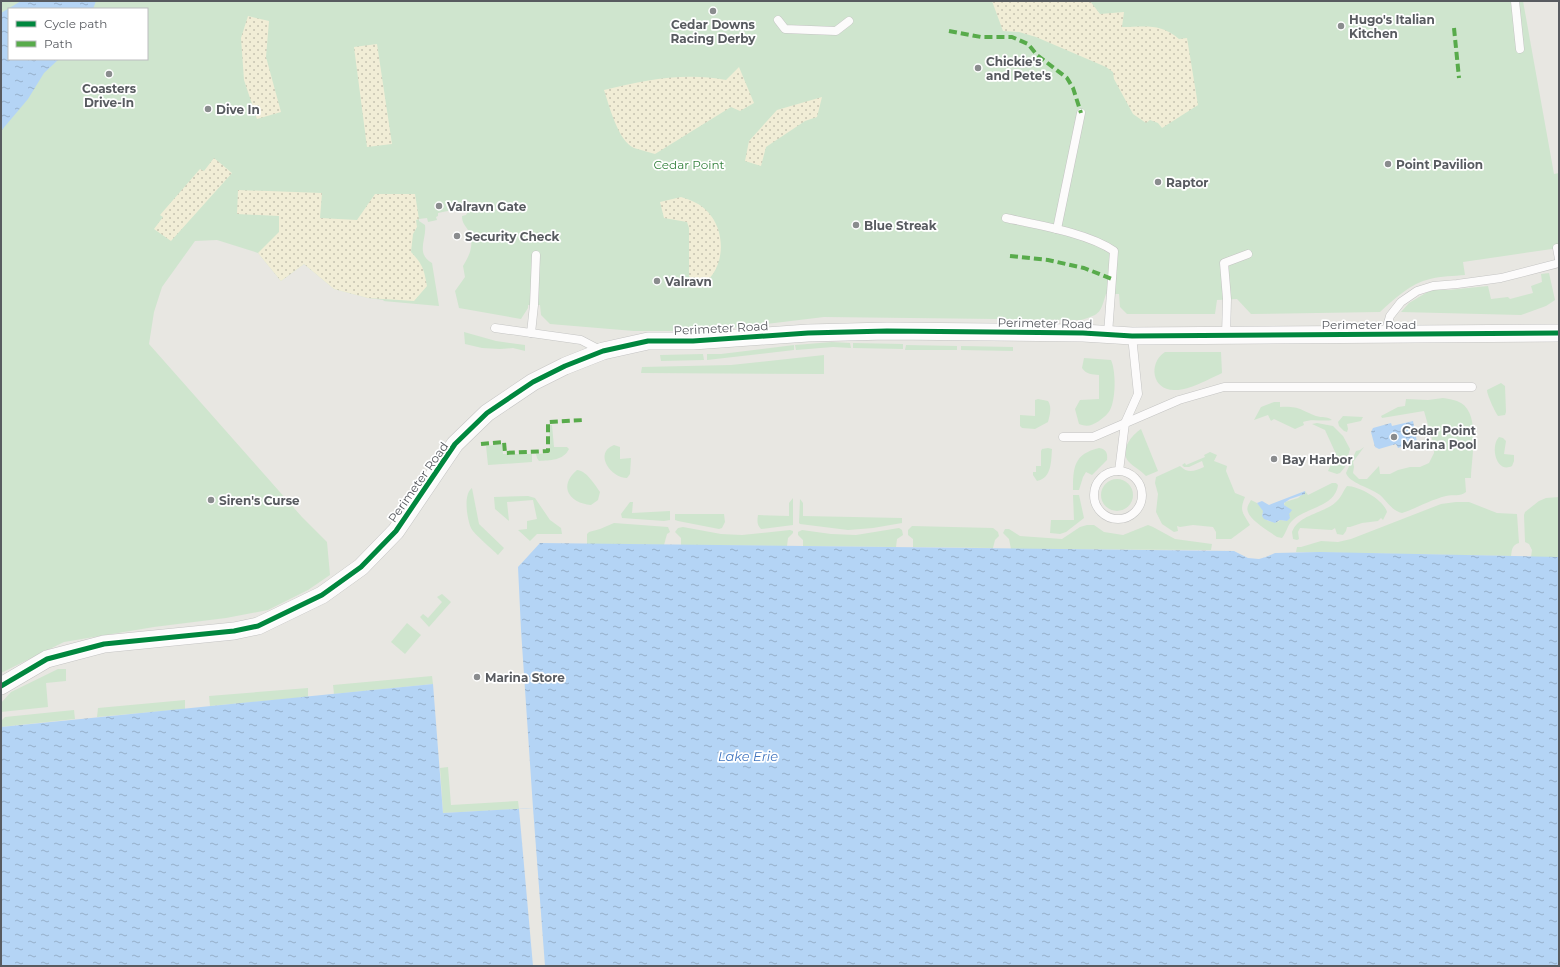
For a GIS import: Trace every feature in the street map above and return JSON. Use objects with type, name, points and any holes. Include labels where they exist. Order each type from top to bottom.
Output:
[{"type":"street","name":"Perimeter Road","points":[[1,686],[47,659],[104,644],[234,631],[252,627],[279,616],[322,595],[361,567],[396,531],[456,444],[487,413],[533,382],[565,366],[603,351],[648,341],[693,341],[808,333],[895,331],[1083,333],[1132,336],[1559,333]]},
{"type":"lane","points":[[1515,1],[1520,49]]},
{"type":"lane","points":[[778,20],[785,29],[836,31],[849,21]]},
{"type":"lane","points":[[1057,229],[1081,113]]},
{"type":"lane","points":[[1006,218],[1057,229],[1104,244],[1114,252],[1108,334]]},
{"type":"lane","points":[[1558,248],[1559,259]]},
{"type":"lane","points":[[1226,335],[1227,299],[1224,262],[1248,254]]},
{"type":"lane","points":[[531,333],[534,305],[536,255]]},
{"type":"lane","points":[[1385,334],[1390,316],[1401,302],[1417,291],[1432,286],[1501,278],[1559,263]]},
{"type":"lane","points":[[495,328],[581,340],[603,351]]},
{"type":"lane","points":[[1119,471],[1124,423],[1138,394],[1132,336]]},
{"type":"lane","points":[[1063,437],[1093,437],[1178,400],[1224,387],[1472,387]]},
{"type":"lane","points":[[1119,471],[1131,475],[1140,484],[1142,493],[1141,502],[1137,510],[1130,516],[1122,519],[1113,519],[1105,515],[1099,509],[1095,501],[1094,492],[1102,476],[1110,472],[1119,471]]},
{"type":"green space","name":"Cedar Point","points":[[1,1],[1523,1],[1554,174],[1559,173],[1559,248],[1463,262],[1465,275],[1439,277],[1416,284],[1403,292],[1380,312],[1251,314],[1237,299],[1217,300],[1215,314],[1127,314],[1120,307],[1119,294],[1106,294],[1099,312],[1081,320],[824,317],[716,330],[634,331],[550,324],[541,315],[540,305],[528,305],[528,308],[521,319],[459,308],[455,291],[465,277],[463,266],[471,249],[470,235],[463,222],[462,216],[466,215],[469,210],[469,201],[462,203],[462,208],[438,213],[438,216],[436,217],[437,220],[428,222],[427,218],[419,219],[419,221],[425,225],[423,250],[424,255],[432,263],[439,306],[383,301],[384,300],[368,298],[334,289],[304,264],[281,281],[258,253],[217,240],[195,241],[162,287],[154,312],[149,344],[302,517],[327,542],[330,575],[308,590],[268,610],[226,618],[154,627],[64,642],[1,673]]},
{"type":"green space","points":[[1549,273],[1555,300],[1546,306],[1521,315],[1401,312],[1409,303],[1429,291],[1438,289],[1448,290],[1488,286],[1491,299],[1508,297],[1510,299],[1533,293],[1531,286],[1542,282],[1541,274]]},
{"type":"green space","points":[[464,332],[496,341],[525,345],[525,351],[513,348],[482,348],[465,344]]},
{"type":"green space","points":[[832,342],[850,343],[851,348],[833,347],[796,350],[795,345]]},
{"type":"green space","points":[[853,343],[903,344],[903,349],[853,348]]},
{"type":"green space","points":[[794,345],[794,350],[707,360],[707,354],[721,354]]},
{"type":"green space","points":[[906,345],[957,346],[957,350],[905,350]]},
{"type":"green space","points":[[961,346],[1013,347],[1013,351],[961,350]]},
{"type":"green space","points":[[1165,352],[1221,352],[1222,373],[1186,389],[1167,389],[1161,386],[1155,375],[1156,363]]},
{"type":"green space","points":[[703,354],[704,360],[661,361],[660,355]]},
{"type":"green space","points":[[824,355],[824,374],[641,373],[642,367],[731,365]]},
{"type":"green space","points":[[1084,358],[1111,360],[1114,378],[1114,392],[1110,410],[1099,421],[1087,426],[1079,424],[1075,409],[1080,400],[1099,399],[1099,375],[1090,374],[1082,368]]},
{"type":"green space","points":[[1501,383],[1505,386],[1506,412],[1505,415],[1498,416],[1488,396],[1487,390]]},
{"type":"green space","points":[[1443,398],[1455,400],[1461,403],[1467,409],[1471,417],[1474,438],[1471,478],[1465,478],[1466,492],[1449,495],[1402,513],[1392,508],[1376,492],[1356,483],[1348,477],[1346,473],[1356,451],[1364,447],[1353,462],[1353,473],[1359,479],[1367,479],[1379,466],[1380,474],[1390,474],[1398,470],[1410,467],[1420,467],[1429,463],[1434,453],[1434,446],[1424,411],[1382,418],[1381,416],[1398,407],[1405,406],[1406,399],[1428,400]]},
{"type":"green space","points":[[1038,399],[1048,401],[1049,403],[1050,411],[1048,422],[1035,429],[1022,428],[1020,426],[1020,415],[1035,416],[1035,400]]},
{"type":"green space","points":[[1274,402],[1280,402],[1280,407],[1300,409],[1316,416],[1332,420],[1306,421],[1303,422],[1304,425],[1295,429],[1274,419],[1271,421],[1268,415],[1254,420],[1261,407]]},
{"type":"green space","points":[[1343,416],[1363,417],[1361,421],[1347,424],[1347,432],[1339,426],[1338,422]]},
{"type":"green space","points":[[1317,423],[1333,426],[1343,436],[1350,449],[1345,467],[1340,473],[1337,474],[1328,471],[1336,454],[1325,430],[1312,424]]},
{"type":"green space","points":[[549,425],[552,425],[554,447],[567,447],[569,449],[560,458],[539,461],[536,454],[550,453]]},
{"type":"green space","points":[[1141,429],[1158,471],[1146,476],[1128,461],[1125,452],[1128,443]]},
{"type":"green space","points":[[1499,437],[1506,441],[1504,454],[1514,455],[1512,466],[1506,467],[1498,463],[1495,446]]},
{"type":"green space","points":[[502,444],[503,454],[532,454],[532,462],[488,465],[486,446]]},
{"type":"green space","points":[[614,445],[620,447],[620,459],[631,458],[630,474],[627,478],[621,477],[610,470],[605,459],[605,454],[608,449]]},
{"type":"green space","points":[[1099,448],[1106,452],[1107,460],[1092,475],[1086,472],[1079,490],[1073,490],[1075,468],[1080,458],[1084,454]]},
{"type":"green space","points":[[1042,449],[1052,449],[1050,468],[1046,476],[1037,481],[1033,475],[1033,472],[1036,472],[1036,466],[1041,466]]},
{"type":"green space","points":[[1210,452],[1217,455],[1214,461],[1227,466],[1226,471],[1235,493],[1245,497],[1242,509],[1250,525],[1231,539],[1216,539],[1216,532],[1213,527],[1193,525],[1177,526],[1178,531],[1174,532],[1162,524],[1156,512],[1158,494],[1155,483],[1156,477],[1180,466],[1189,471],[1195,471],[1204,467],[1202,461],[1189,467],[1184,467],[1182,465],[1185,463],[1186,465],[1205,457],[1204,455]]},
{"type":"green space","points":[[577,470],[584,472],[600,492],[598,500],[591,505],[583,504],[577,501],[572,497],[567,488],[571,476]]},
{"type":"green space","points":[[1114,479],[1120,479],[1130,486],[1133,495],[1132,501],[1126,508],[1120,511],[1114,511],[1104,504],[1101,498],[1101,492],[1108,482]]},
{"type":"green space","points":[[1332,483],[1336,483],[1338,485],[1332,498],[1293,520],[1289,524],[1282,538],[1277,537],[1252,519],[1247,510],[1251,500],[1257,503],[1264,511],[1262,514],[1268,521],[1287,521],[1289,516],[1288,508],[1284,505],[1285,502],[1298,498],[1305,491],[1308,495]]},
{"type":"green space","points":[[1347,486],[1358,488],[1376,498],[1385,507],[1387,512],[1383,520],[1381,518],[1378,521],[1347,527],[1343,535],[1337,534],[1335,528],[1332,530],[1300,528],[1298,532],[1299,539],[1293,539],[1292,532],[1300,521],[1331,506],[1339,499]]},
{"type":"green space","points":[[472,488],[479,524],[504,548],[498,555],[479,538],[471,528],[467,513],[467,496]]},
{"type":"green space","points":[[1073,495],[1079,495],[1084,518],[1066,532],[1060,534],[1050,533],[1051,520],[1074,520]]},
{"type":"green space","points":[[528,496],[535,498],[550,520],[561,528],[562,534],[537,534],[530,541],[518,530],[527,529],[527,521],[537,519],[533,500],[507,502],[509,521],[495,509],[494,497]]},
{"type":"green space","points":[[1559,497],[1559,557],[1531,557],[1532,550],[1529,544],[1525,542],[1525,512],[1539,501],[1546,498]]},
{"type":"green space","points":[[793,498],[793,525],[761,529],[757,519],[758,515],[789,516],[789,503]]},
{"type":"green space","points":[[800,499],[803,503],[803,516],[902,518],[902,523],[873,528],[848,530],[800,524]]},
{"type":"green space","points":[[630,502],[633,502],[632,513],[670,511],[670,520],[664,521],[622,518],[621,514]]},
{"type":"green space","points":[[1469,502],[1497,513],[1517,514],[1519,543],[1512,549],[1511,556],[1296,552],[1297,547],[1321,541],[1338,542],[1351,539],[1441,504]]},
{"type":"green space","points":[[675,514],[724,514],[725,522],[722,528],[719,529],[675,520]]},
{"type":"green space","points":[[614,523],[668,527],[670,532],[667,534],[664,545],[587,544],[587,534],[589,532]]},
{"type":"green space","points":[[1094,525],[1104,532],[1123,535],[1148,525],[1175,539],[1212,544],[1211,550],[1011,549],[1009,539],[1003,533],[1005,529],[1009,529],[1020,536],[1062,539],[1080,527]]},
{"type":"green space","points":[[912,526],[993,528],[998,532],[999,536],[995,540],[993,548],[913,547],[913,539],[908,535],[908,530]]},
{"type":"green space","points":[[683,527],[721,534],[742,535],[790,530],[793,531],[793,533],[788,538],[787,546],[681,545],[681,538],[675,532],[678,528]]},
{"type":"green space","points":[[899,528],[902,530],[903,535],[897,539],[896,547],[803,546],[803,540],[798,535],[798,532],[802,530],[831,534],[856,535]]},
{"type":"green space","points":[[442,594],[451,602],[429,627],[420,617],[423,614],[428,618],[442,602],[437,597]]},
{"type":"green space","points":[[407,623],[421,635],[405,654],[391,642]]},
{"type":"green space","points":[[58,669],[66,669],[66,681],[46,683],[48,707],[1,712],[1,703],[11,692]]},
{"type":"green space","points":[[432,676],[433,684],[334,694],[333,685]]},
{"type":"green space","points":[[308,688],[308,697],[210,706],[209,696]]},
{"type":"green space","points":[[185,700],[185,709],[97,717],[98,708]]},
{"type":"green space","points":[[74,710],[75,719],[1,727],[1,721],[5,717]]},
{"type":"green space","points":[[448,767],[451,805],[518,801],[519,809],[443,813],[440,768]]},
{"type":"sand","points":[[992,1],[1090,1],[1100,14],[1124,12],[1122,27],[1159,28],[1179,39],[1187,38],[1198,105],[1162,128],[1158,123],[1150,120],[1146,123],[1133,114],[1114,79],[1113,72],[1106,67],[1036,37],[1019,32],[1003,31]]},
{"type":"sand","points":[[248,16],[269,21],[266,57],[281,112],[257,119],[244,80],[241,38]]},
{"type":"sand","points":[[377,44],[392,144],[367,147],[354,47]]},
{"type":"sand","points":[[739,67],[754,103],[740,111],[731,107],[655,154],[634,148],[623,138],[611,113],[604,90],[665,78],[695,77],[726,80]]},
{"type":"sand","points":[[822,97],[817,117],[805,121],[766,147],[761,166],[745,161],[749,141],[777,110]]},
{"type":"sand","points":[[214,158],[232,173],[171,241],[154,229],[163,217],[160,215],[200,169],[204,171]]},
{"type":"sand","points":[[238,190],[322,193],[320,218],[357,220],[375,194],[415,194],[419,219],[416,220],[417,227],[413,234],[411,252],[418,260],[422,268],[427,286],[414,301],[368,298],[334,289],[304,264],[281,281],[258,253],[279,232],[279,216],[237,214]]},
{"type":"sand","points":[[681,197],[696,203],[708,212],[719,231],[721,242],[718,264],[706,282],[697,288],[689,276],[689,228],[687,222],[664,218],[660,202]]},
{"type":"water","points":[[21,1],[96,1],[93,8],[9,8]]},
{"type":"water","points":[[8,9],[8,60],[58,60],[44,73],[28,99],[1,131],[1,13]]},
{"type":"water","name":"Cedar Point Marina Pool","points":[[1413,421],[1417,442],[1398,448],[1396,444],[1379,449],[1375,447],[1371,432],[1373,428],[1391,423],[1392,426]]},
{"type":"water","points":[[1305,491],[1305,494],[1290,499],[1284,503],[1284,505],[1292,510],[1289,514],[1290,518],[1287,521],[1280,520],[1275,523],[1264,519],[1262,516],[1263,511],[1257,503],[1262,501],[1269,505]]},
{"type":"water","name":"Lake Erie","points":[[540,543],[1234,551],[1248,558],[1259,559],[1275,553],[1320,552],[1559,557],[1559,966],[1,966],[1,727],[433,684],[443,813],[533,808],[518,567]]},
{"type":"pier","points":[[533,808],[545,966],[533,966],[519,809]]},
{"type":"marked path","points":[[1454,28],[1459,78]]},
{"type":"marked path","points":[[949,31],[981,37],[1012,37],[1028,44],[1037,55],[1067,78],[1073,88],[1081,113]]},
{"type":"marked path","points":[[1010,256],[1048,260],[1084,268],[1112,279]]},
{"type":"marked path","points":[[481,444],[504,442],[505,453],[548,451],[548,422],[584,420]]},
{"type":"cycle path","points":[[1,686],[47,659],[104,644],[234,631],[258,626],[322,595],[361,567],[396,531],[455,444],[487,413],[533,382],[565,366],[603,351],[648,341],[693,341],[808,333],[887,331],[1083,333],[1132,336],[1559,333]]},
{"type":"place","name":"Cedar Downs Racing Derby","points":[[713,11]]},
{"type":"place","name":"Hugo's Italian Kitchen","points":[[1341,26]]},
{"type":"place","name":"Chickie's and Pete's","points":[[978,68]]},
{"type":"place","name":"Coasters Drive-In","points":[[109,74]]},
{"type":"place","name":"Dive In","points":[[208,109]]},
{"type":"place","name":"Point Pavilion","points":[[1388,164]]},
{"type":"place","name":"Raptor","points":[[1158,182]]},
{"type":"place","name":"Valravn Gate","points":[[439,206]]},
{"type":"place","name":"Blue Streak","points":[[856,225]]},
{"type":"place","name":"Security Check","points":[[457,236]]},
{"type":"place","name":"Valravn","points":[[657,281]]},
{"type":"place","name":"Cedar Point Marina Pool","points":[[1394,437]]},
{"type":"place","name":"Bay Harbor","points":[[1274,459]]},
{"type":"place","name":"Siren's Curse","points":[[211,500]]},
{"type":"place","name":"Marina Store","points":[[477,677]]}]
